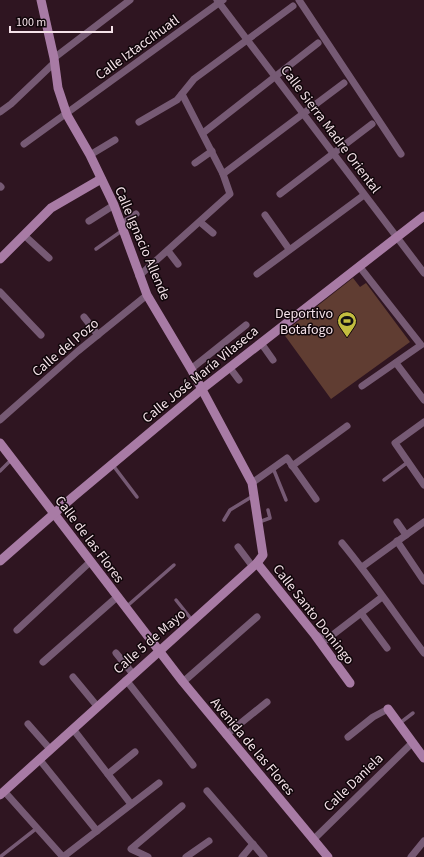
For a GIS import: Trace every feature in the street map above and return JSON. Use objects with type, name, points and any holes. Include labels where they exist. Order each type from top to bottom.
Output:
[{"type":"street","name":"Calle Ignacio Allende","points":[[41,0],[58,88],[67,115],[90,155],[114,205],[147,296],[191,369],[252,484]]},
{"type":"street","points":[[0,112],[11,104],[54,61],[130,0]]},
{"type":"street","points":[[299,0],[400,154]]},
{"type":"street","name":"Calle Sierra Madre Oriental","points":[[220,1],[247,40],[424,273]]},
{"type":"street","name":"Calle Iztaccíhuatl","points":[[24,144],[67,115],[220,1]]},
{"type":"street","points":[[139,122],[177,100],[194,79],[293,6]]},
{"type":"street","points":[[203,133],[318,43]]},
{"type":"street","points":[[223,174],[344,83]]},
{"type":"street","points":[[139,276],[230,194],[223,174],[212,151],[182,94]]},
{"type":"street","points":[[280,194],[372,124]]},
{"type":"street","points":[[90,155],[115,140]]},
{"type":"street","points":[[195,163],[212,151]]},
{"type":"street","points":[[0,259],[51,208],[101,179]]},
{"type":"street","points":[[257,274],[364,195]]},
{"type":"street","points":[[89,221],[114,205]]},
{"type":"street","points":[[122,227],[136,214]]},
{"type":"street","points":[[265,215],[289,249]]},
{"type":"street","name":"Calle José María Vilaseca","points":[[0,561],[112,464],[202,389],[424,216]]},
{"type":"street","points":[[200,222],[213,233]]},
{"type":"street","points":[[24,235],[49,258]]},
{"type":"street","points":[[168,251],[178,264]]},
{"type":"street","points":[[359,266],[422,345],[362,386]]},
{"type":"street","points":[[0,292],[40,335]]},
{"type":"street","name":"Calle del Pozo","points":[[0,420],[98,335],[147,296]]},
{"type":"street","points":[[84,317],[98,335]]},
{"type":"street","points":[[191,369],[246,325]]},
{"type":"street","points":[[261,343],[273,360]]},
{"type":"street","points":[[396,363],[424,400]]},
{"type":"street","points":[[230,368],[239,380]]},
{"type":"street","points":[[424,422],[396,443],[424,485]]},
{"type":"street","points":[[292,466],[347,426]]},
{"type":"street","name":"Calle de las Flores","points":[[0,443],[159,651]]},
{"type":"street","points":[[238,547],[255,565],[263,555],[252,484],[286,458],[316,499]]},
{"type":"street","points":[[397,522],[406,535]]},
{"type":"street","points":[[362,567],[424,522]]},
{"type":"street","points":[[397,541],[424,581]]},
{"type":"street","points":[[342,543],[362,567],[382,597],[424,653]]},
{"type":"street","points":[[17,630],[90,562]]},
{"type":"street","name":"Calle 5 de Mayo","points":[[2,792],[255,565]]},
{"type":"street","name":"Calle Santo Domingo","points":[[255,565],[315,635],[350,683]]},
{"type":"street","points":[[42,662],[117,597]]},
{"type":"street","points":[[315,635],[326,640],[382,597]]},
{"type":"street","points":[[361,613],[387,648]]},
{"type":"street","points":[[183,682],[257,617]]},
{"type":"street","name":"Avenida de las Flores","points":[[159,651],[226,735],[328,857]]},
{"type":"street","points":[[116,653],[129,677],[193,765]]},
{"type":"street","points":[[73,678],[97,706]]},
{"type":"street","points":[[226,735],[267,702]]},
{"type":"street","points":[[348,737],[373,717],[388,709],[424,758]]},
{"type":"street","points":[[28,724],[50,749]]},
{"type":"street","points":[[73,729],[131,804]]},
{"type":"street","name":"Calle Daniela","points":[[313,840],[412,743]]},
{"type":"street","points":[[108,774],[135,752]]},
{"type":"street","points":[[39,758],[97,831]]},
{"type":"street","points":[[2,792],[63,857],[159,783]]},
{"type":"street","points":[[207,791],[264,857]]},
{"type":"street","points":[[148,857],[131,849],[182,806]]},
{"type":"street","points":[[186,857],[209,841]]},
{"type":"street","points":[[411,857],[424,841]]},
{"type":"street","points":[[242,857],[253,844]]},
{"type":"lane","points":[[96,249],[122,227]]},
{"type":"lane","points":[[0,471],[12,459]]},
{"type":"lane","points":[[384,480],[408,462]]},
{"type":"lane","points":[[112,464],[137,497]]},
{"type":"lane","points":[[273,468],[286,500]]},
{"type":"lane","points":[[224,520],[230,510],[254,496]]},
{"type":"lane","points":[[258,522],[270,518],[268,510]]},
{"type":"lane","points":[[125,607],[174,565]]},
{"type":"lane","points":[[176,600],[193,621]]},
{"type":"lane","points":[[399,724],[413,713]]},
{"type":"lane","points":[[0,857],[37,828]]},
{"type":"shaded area","name":"Deportivo Botafogo","points":[[353,278],[360,287],[366,283],[410,342],[331,399],[283,333]]},
{"type":"place","name":"Deportivo Botafogo","points":[[347,338]]}]
